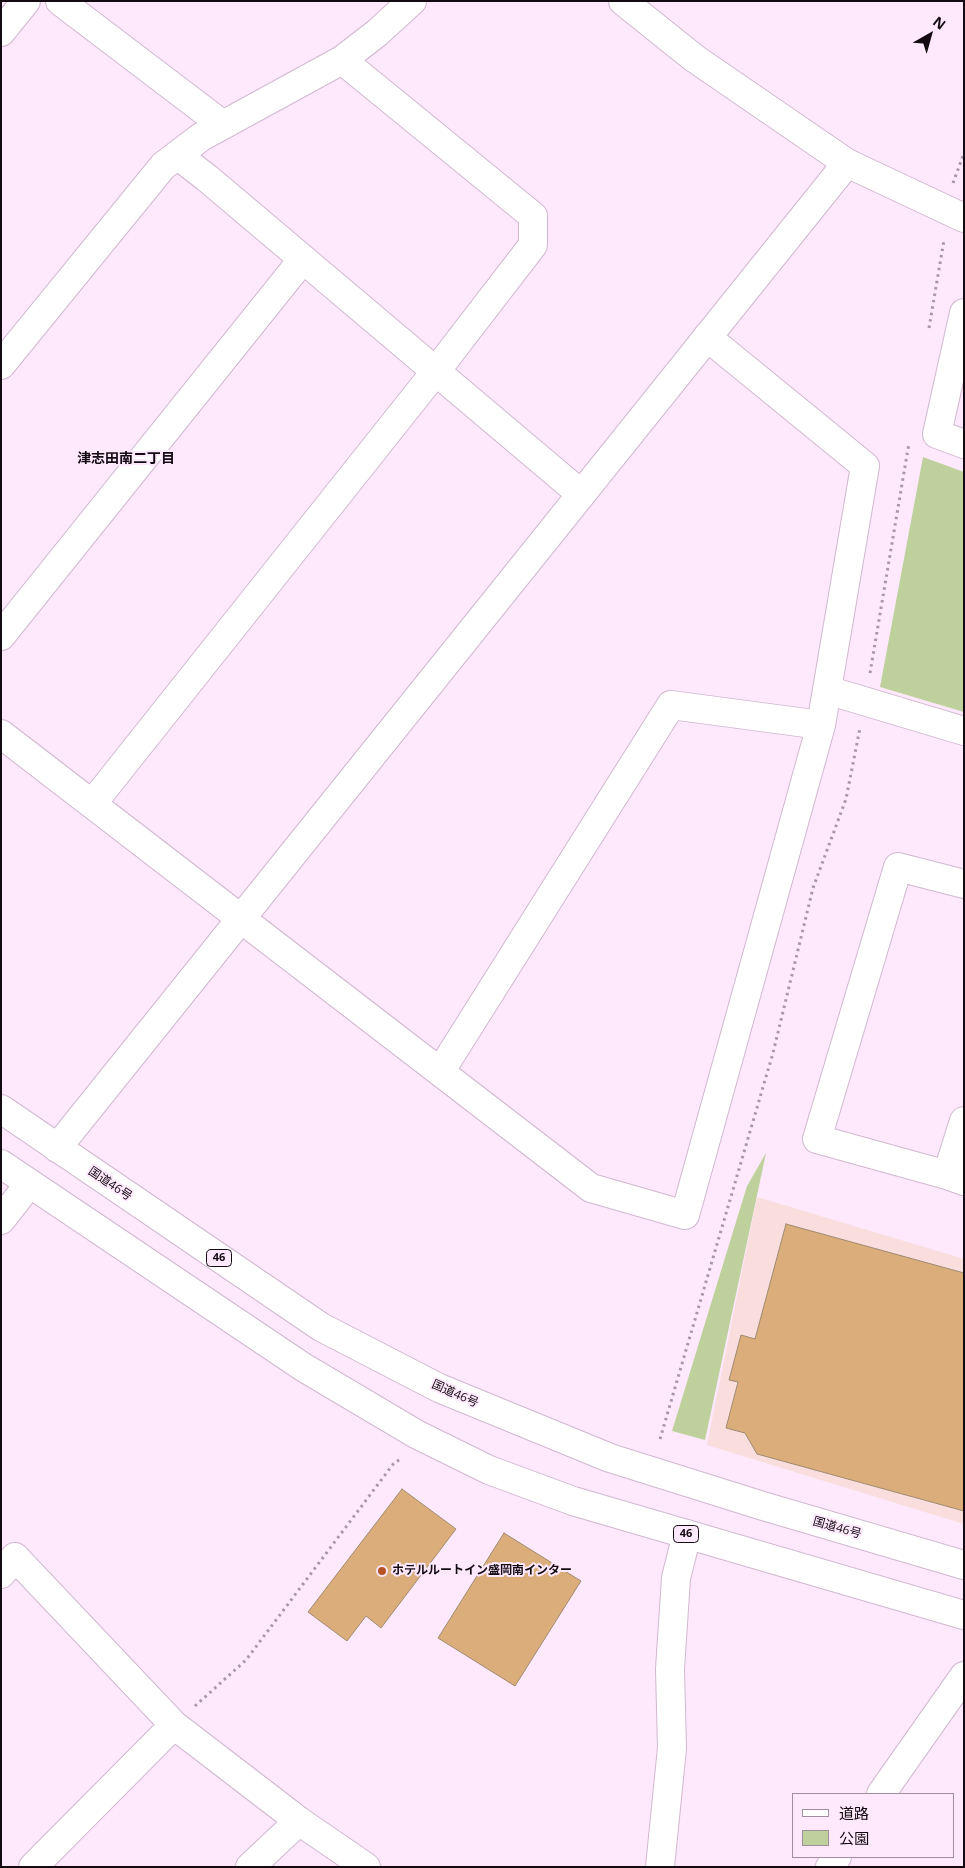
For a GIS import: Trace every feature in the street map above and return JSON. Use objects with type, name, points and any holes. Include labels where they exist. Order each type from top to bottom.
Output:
[{"type":"main road","points":[[1,32],[26,1]]},
{"type":"main road","points":[[60,1],[223,125]]},
{"type":"main road","points":[[1,366],[163,166],[201,137],[342,60],[377,34],[412,1]]},
{"type":"main road","points":[[623,1],[694,58],[847,163],[964,218]]},
{"type":"main road","points":[[92,804],[436,371],[533,245],[533,216],[342,60]]},
{"type":"main road","points":[[178,155],[581,494]]},
{"type":"main road","points":[[57,1148],[847,163]]},
{"type":"main road","points":[[1,636],[303,260]]},
{"type":"main road","points":[[964,313],[937,434],[964,444]]},
{"type":"main road","points":[[1,734],[592,1188],[686,1215],[821,725],[865,466],[707,337]]},
{"type":"main road","points":[[827,690],[964,731]]},
{"type":"main road","points":[[440,1072],[671,705],[821,725]]},
{"type":"main road","points":[[964,884],[898,867],[817,1139],[955,1178],[964,1122]]},
{"type":"main road","name":"国道46号","points":[[1,1109],[321,1327],[439,1388],[610,1458],[763,1506],[964,1565]]},
{"type":"main road","name":"46","points":[[1,1164],[302,1367],[416,1434],[489,1470],[555,1494],[686,1534],[964,1614]]},
{"type":"main road","points":[[1,1220],[29,1184]]},
{"type":"main road","points":[[660,1867],[672,1748],[670,1669],[676,1578],[686,1534]]},
{"type":"main road","points":[[1,1574],[15,1557],[174,1725],[299,1821],[366,1867]]},
{"type":"main road","points":[[881,1793],[964,1676]]},
{"type":"main road","points":[[33,1867],[174,1725]]},
{"type":"main road","points":[[250,1867],[299,1821]]},
{"type":"path","points":[[174,1725],[246,1660],[394,1463],[406,1457]]},
{"type":"shaded area","points":[[757,1197],[964,1259],[964,1524],[707,1445]]},
{"type":"green space","points":[[923,457],[964,472],[964,712],[880,687]]},
{"type":"green space","points":[[766,1153],[705,1440],[672,1431],[747,1186]]},
{"type":"building","points":[[786,1224],[964,1273],[964,1511],[757,1454],[745,1433],[726,1428],[738,1382],[729,1380],[741,1335],[755,1339]]},
{"type":"building","name":"ホテルルートイン盛岡南インター","points":[[402,1489],[456,1529],[381,1628],[366,1616],[347,1641],[308,1612]]},
{"type":"building","points":[[504,1533],[581,1581],[515,1686],[438,1638]]},
{"type":"place","name":"ホテルルートイン盛岡南インター","points":[[382,1571]]},
{"type":"district","name":"津志田南二丁目","points":[[126,459]]}]
